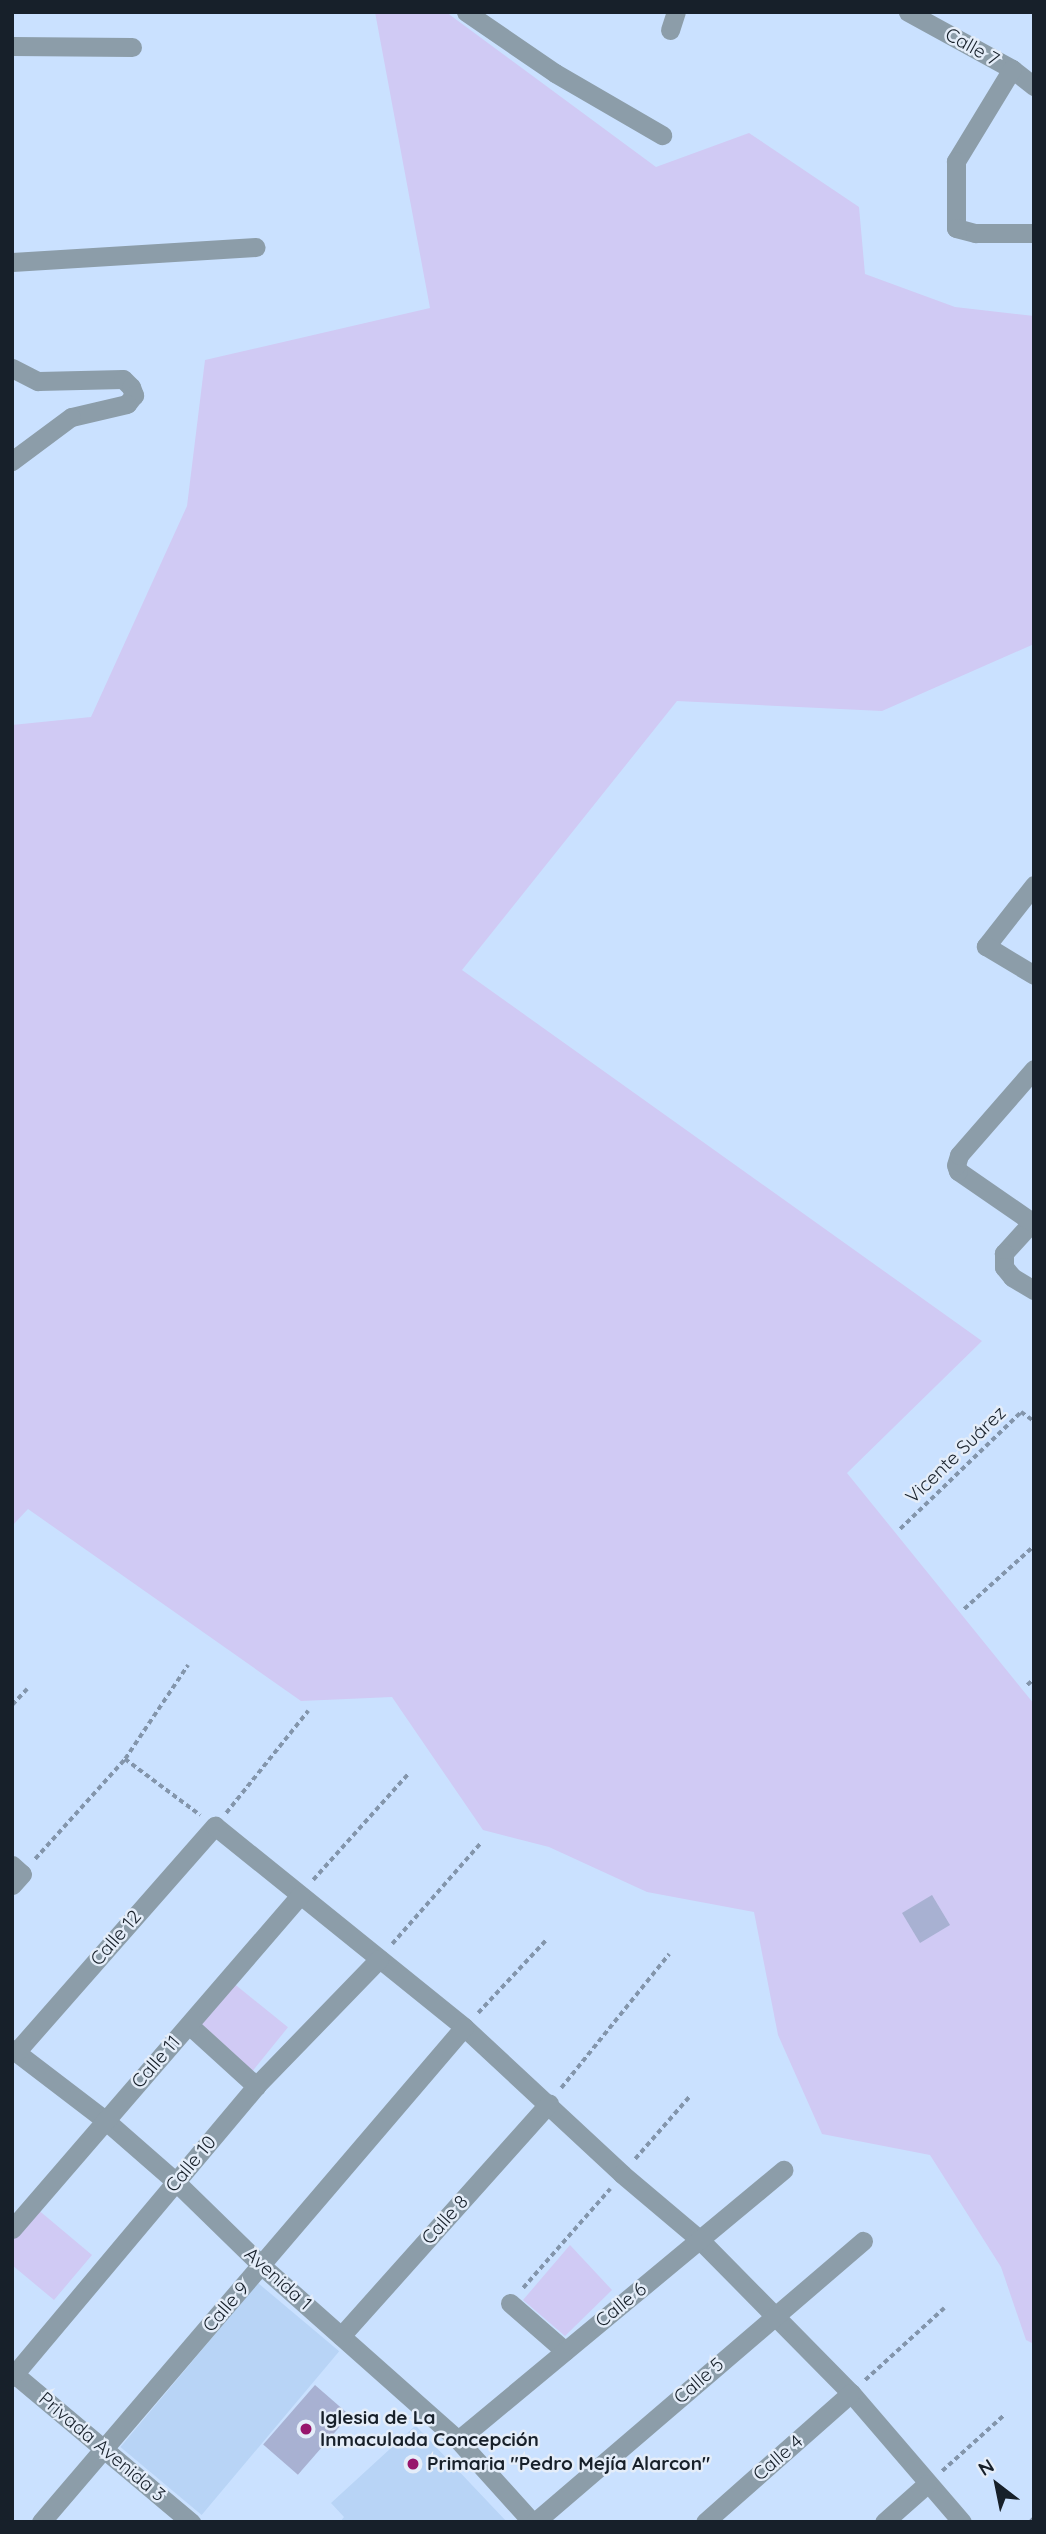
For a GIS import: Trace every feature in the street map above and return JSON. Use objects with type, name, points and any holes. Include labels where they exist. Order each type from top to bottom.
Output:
[{"type":"street","points":[[466,12],[555,73],[662,135]]},
{"type":"street","name":"Calle 7","points":[[908,12],[1013,69],[1034,86]]},
{"type":"street","points":[[12,46],[132,47]]},
{"type":"street","points":[[1013,69],[956,161],[956,229],[975,233],[1034,233]]},
{"type":"street","points":[[12,262],[256,247]]},
{"type":"street","points":[[12,368],[38,381],[123,379],[134,395],[127,404],[71,417],[12,461]]},
{"type":"street","points":[[1034,885],[986,946],[1034,975]]},
{"type":"street","points":[[1034,1069],[959,1155],[956,1165],[958,1171],[1033,1221],[1004,1253],[1004,1267],[1012,1277],[1034,1290]]},
{"type":"street","points":[[215,1826],[464,2027],[549,2103],[622,2174],[700,2240],[850,2393],[962,2522]]},
{"type":"street","name":"Calle 12","points":[[15,2050],[215,1826]]},
{"type":"street","name":"Calle 11","points":[[13,2228],[300,1895]]},
{"type":"street","name":"Calle 10","points":[[13,2375],[256,2086],[379,1959]]},
{"type":"street","points":[[189,2025],[256,2086]]},
{"type":"street","name":"Calle 9","points":[[41,2522],[464,2027]]},
{"type":"street","name":"Avenida 1","points":[[15,2050],[105,2120],[176,2182],[262,2266],[458,2440],[534,2522]]},
{"type":"street","name":"Calle 8","points":[[341,2336],[549,2103]]},
{"type":"street","name":"Calle 6","points":[[458,2440],[783,2170]]},
{"type":"street","name":"Calle 5","points":[[534,2522],[863,2241]]},
{"type":"street","points":[[510,2303],[565,2351]]},
{"type":"street","name":"Privada Avenida 3","points":[[13,2375],[186,2520]]},
{"type":"street","name":"Calle 4","points":[[705,2522],[850,2393]]},
{"type":"street","points":[[884,2522],[927,2484]]},
{"type":"path","name":"Vicente Suárez","points":[[900,1529],[1021,1412],[1034,1421]]},
{"type":"path","points":[[964,1609],[1034,1546]]},
{"type":"path","points":[[16,1875],[125,1759],[188,1665]]},
{"type":"path","points":[[1027,1685],[1034,1679]]},
{"type":"path","points":[[12,1705],[27,1689]]},
{"type":"path","points":[[125,1759],[215,1826],[308,1711]]},
{"type":"path","points":[[300,1895],[409,1773]]},
{"type":"path","points":[[379,1959],[480,1844]]},
{"type":"path","points":[[464,2027],[546,1940]]},
{"type":"path","points":[[549,2103],[669,1954]]},
{"type":"path","points":[[510,2303],[689,2097]]},
{"type":"path","points":[[850,2393],[944,2308]]},
{"type":"path","points":[[927,2484],[1003,2416]]},
{"type":"shaded area","points":[[375,12],[446,12],[656,167],[749,133],[859,207],[865,274],[955,307],[1034,316],[1034,644],[882,711],[677,701],[462,970],[982,1341],[847,1473],[1034,1704],[1034,2344],[1026,2340],[1001,2267],[930,2155],[822,2134],[778,2035],[754,1912],[647,1892],[549,1847],[483,1830],[392,1697],[301,1701],[28,1509],[12,1526],[12,725],[91,717],[187,506],[205,360],[430,308]]},
{"type":"shaded area","points":[[232,1982],[288,2027],[251,2072],[195,2027]]},
{"type":"shaded area","points":[[36,2208],[92,2255],[54,2300],[12,2265],[12,2237]]},
{"type":"shaded area","points":[[570,2245],[612,2290],[565,2336],[523,2300]]},
{"type":"shaded area","points":[[258,2283],[339,2351],[202,2515],[120,2447]]},
{"type":"shaded area","name":"Primaria \"Pedro Mejía Alarcon\"","points":[[415,2426],[507,2522],[340,2522],[344,2517],[331,2503]]},
{"type":"building","points":[[932,1895],[950,1925],[920,1943],[902,1913]]},
{"type":"building","name":"Iglesia de La Inmaculada Concepción","points":[[315,2385],[350,2415],[298,2475],[263,2445]]},
{"type":"place","name":"Iglesia de La Inmaculada Concepción","points":[[306,2429]]},
{"type":"place","name":"Primaria \"Pedro Mejía Alarcon\"","points":[[413,2464]]}]
